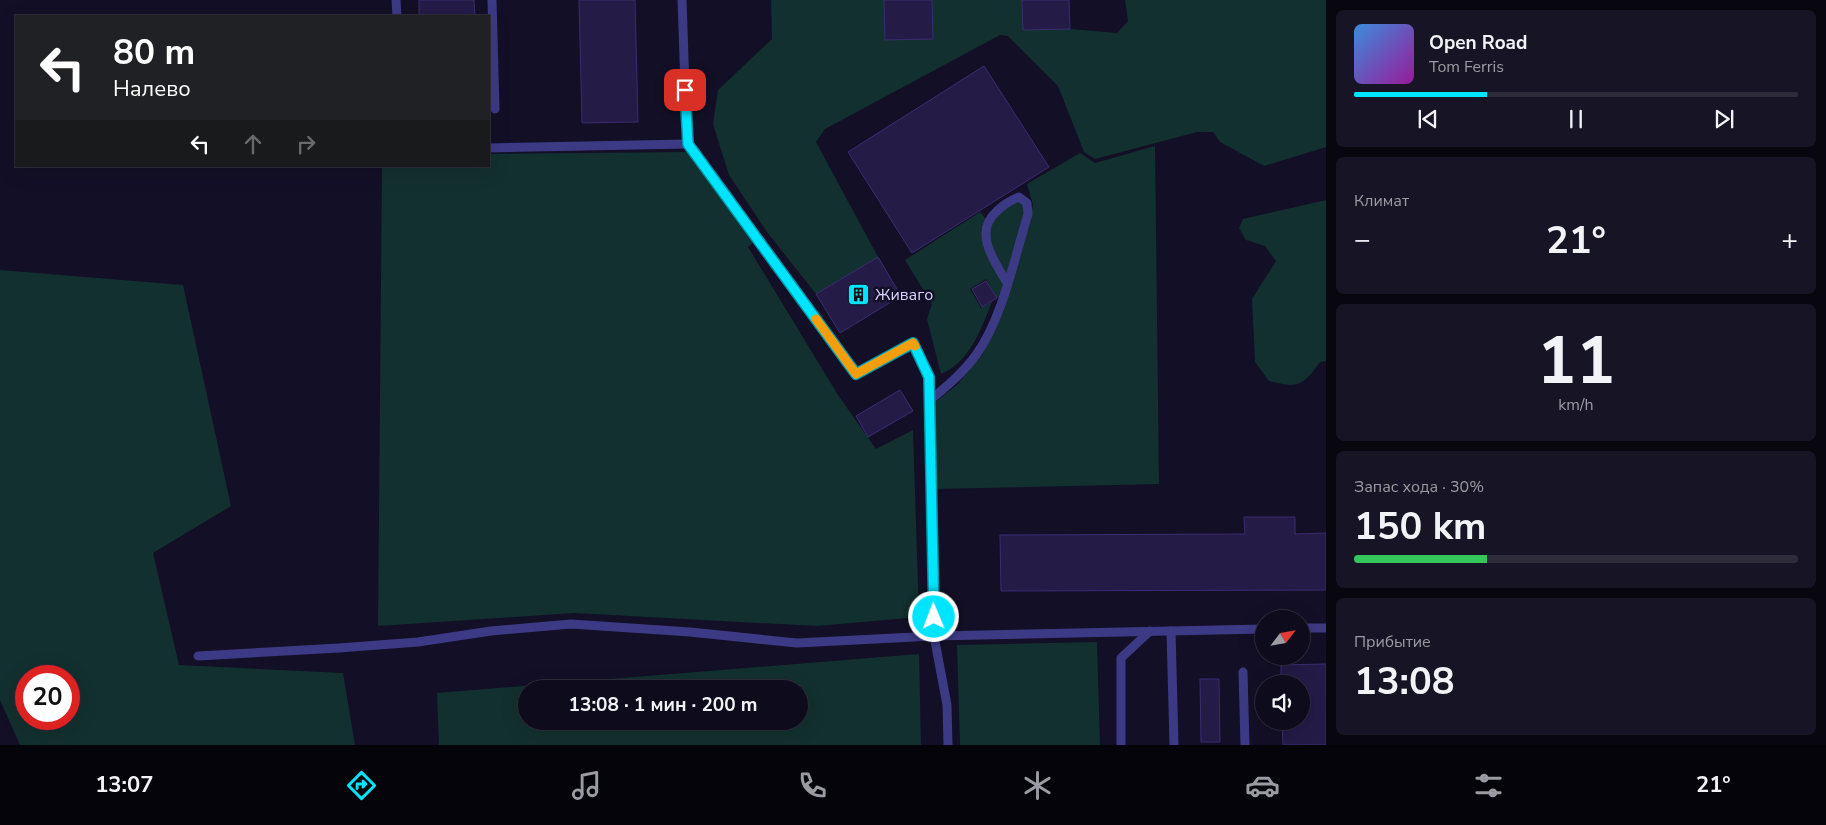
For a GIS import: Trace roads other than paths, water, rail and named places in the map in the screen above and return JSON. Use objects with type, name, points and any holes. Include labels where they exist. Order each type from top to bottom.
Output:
[{"type":"lane","points":[[396,0],[396,15]]},
{"type":"lane","points":[[492,0],[495,109]]},
{"type":"lane","points":[[682,0],[688,144],[856,374],[913,343],[929,377],[934,636],[947,705],[948,745]]},
{"type":"lane","points":[[490,148],[688,144]]},
{"type":"lane","points":[[929,400],[953,381],[976,355],[996,318],[1007,284],[1028,214],[1027,204],[1019,197],[1008,201],[988,219],[985,233],[988,248],[1007,284]]},
{"type":"lane","points":[[198,656],[418,642],[491,631],[572,624],[690,632],[797,643],[934,636],[1255,629]]},
{"type":"lane","points":[[1310,628],[1326,628]]},
{"type":"lane","points":[[1121,745],[1121,658],[1150,631]]},
{"type":"lane","points":[[1171,631],[1174,745]]},
{"type":"lane","points":[[1243,672],[1244,745]]},
{"type":"place","name":"Живаго","points":[[859,295]]}]
